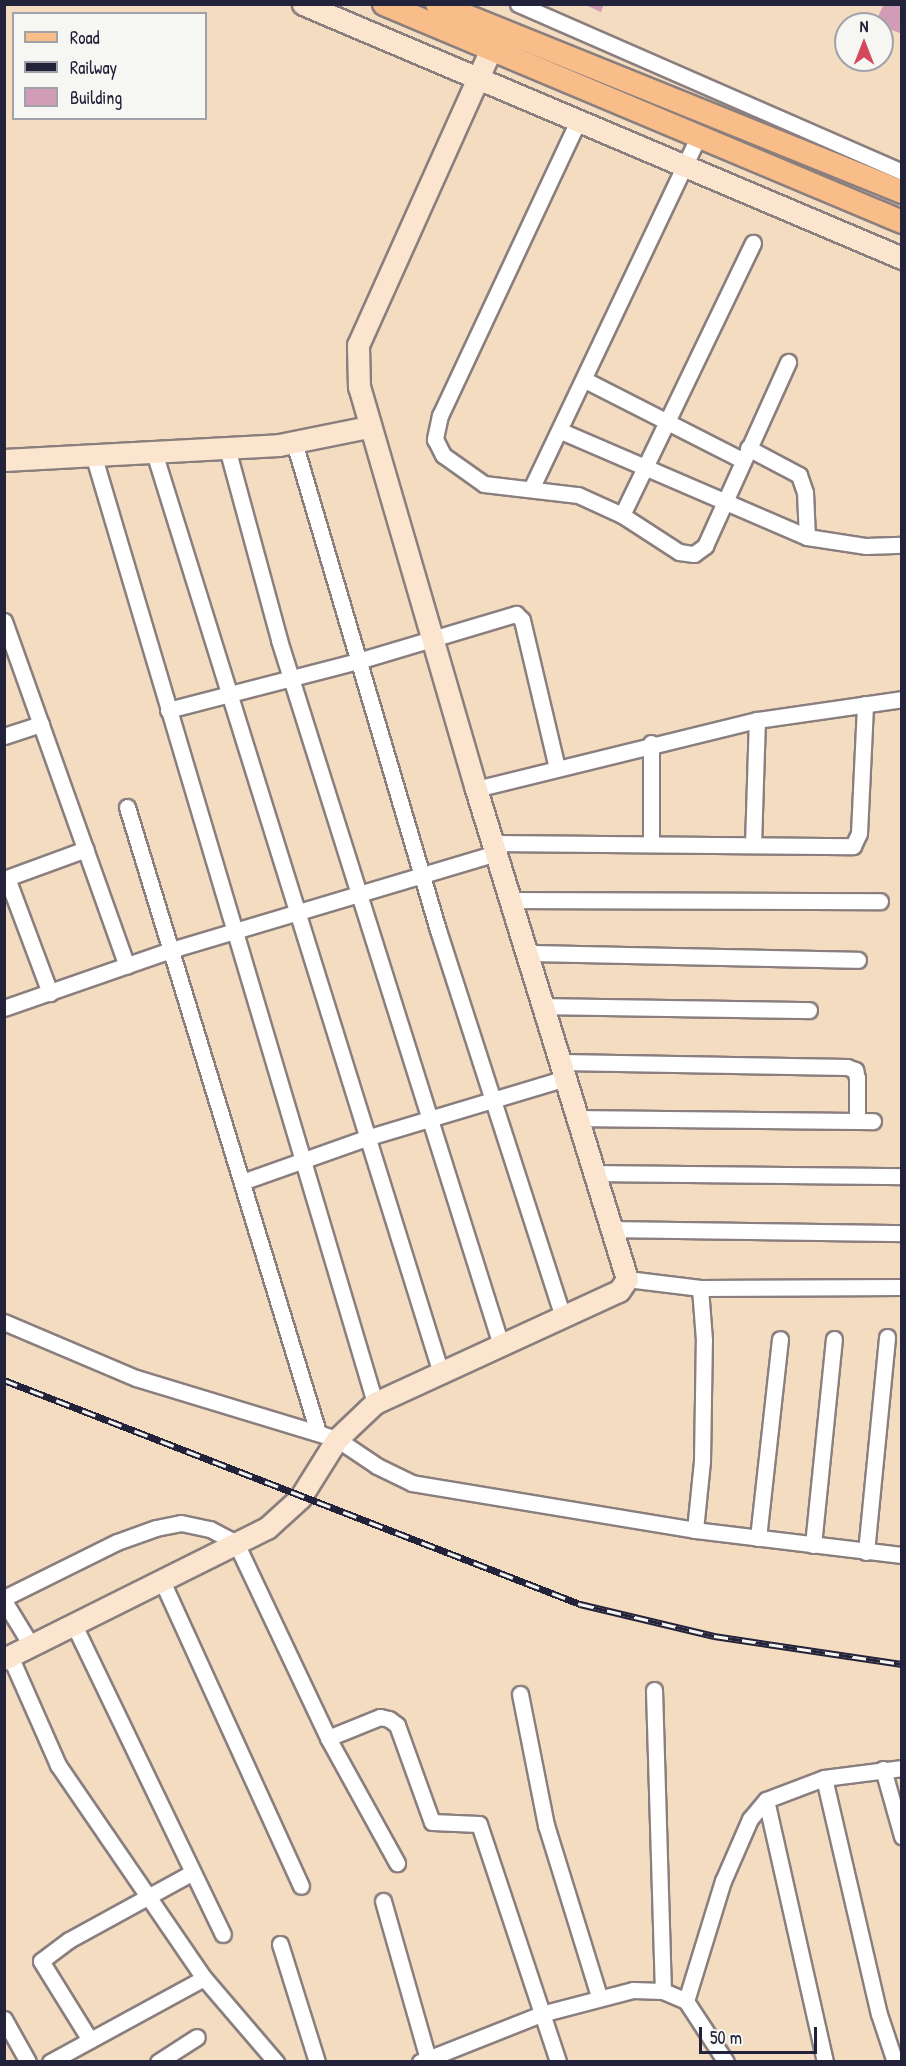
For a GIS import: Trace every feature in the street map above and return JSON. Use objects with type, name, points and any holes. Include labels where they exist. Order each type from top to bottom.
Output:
[{"type":"main road","points":[[384,4],[899,179]]},
{"type":"main road","points":[[445,6],[495,40],[698,138],[902,222]]},
{"type":"street","points":[[303,4],[479,76],[684,169],[902,258]]},
{"type":"street","points":[[518,4],[899,179]]},
{"type":"street","points":[[276,2061],[204,1978],[58,1765],[7,1657],[267,1527],[300,1498],[328,1436],[375,1402],[619,1291],[627,1279],[614,1229],[476,789],[368,427],[359,387],[358,345],[495,40]]},
{"type":"street","points":[[578,121],[435,428],[438,449],[470,476],[497,487],[565,491],[622,515],[679,552],[694,554],[705,546],[788,362]]},
{"type":"street","points":[[531,489],[561,431],[698,138]]},
{"type":"street","points":[[622,515],[753,243]]},
{"type":"street","points":[[585,380],[668,422],[799,475],[805,492],[807,537]]},
{"type":"street","points":[[4,460],[153,449],[227,448],[294,442],[368,427]]},
{"type":"street","points":[[561,431],[723,503],[807,537],[866,546],[902,545]]},
{"type":"street","points":[[294,442],[422,876],[492,1101],[563,1317]]},
{"type":"street","points":[[227,448],[292,679],[501,1345]]},
{"type":"street","points":[[153,449],[227,695],[441,1373]]},
{"type":"street","points":[[93,454],[300,1160],[375,1402]]},
{"type":"street","points":[[168,710],[358,661],[511,614],[520,616],[557,768]]},
{"type":"street","points":[[4,621],[127,966]]},
{"type":"street","points":[[476,789],[651,743],[757,720],[902,699]]},
{"type":"street","points":[[4,1008],[171,951],[298,915],[422,876],[494,848],[651,844],[855,844],[865,704]]},
{"type":"street","points":[[753,845],[757,720]]},
{"type":"street","points":[[4,736],[41,724]]},
{"type":"street","points":[[651,743],[651,844]]},
{"type":"street","points":[[127,807],[242,1182],[328,1436]]},
{"type":"street","points":[[50,993],[6,878],[86,849]]},
{"type":"street","points":[[510,900],[880,901]]},
{"type":"street","points":[[527,953],[858,960]]},
{"type":"street","points":[[544,1006],[808,1011]]},
{"type":"street","points":[[242,1182],[366,1138],[492,1101],[564,1070],[847,1067],[855,1070],[857,1078],[857,1121]]},
{"type":"street","points":[[579,1118],[873,1121]]},
{"type":"street","points":[[596,1173],[902,1176]]},
{"type":"street","points":[[614,1229],[902,1233]]},
{"type":"street","points":[[627,1279],[700,1288],[902,1287]]},
{"type":"street","points":[[695,1530],[702,1439],[704,1340],[700,1288]]},
{"type":"street","points":[[4,1322],[136,1378],[328,1436],[412,1484],[695,1530],[902,1555]]},
{"type":"street","points":[[866,1552],[887,1337]]},
{"type":"street","points":[[758,1538],[780,1339]]},
{"type":"street","points":[[813,1545],[834,1339]]},
{"type":"street","points":[[31,1646],[4,1600],[107,1546],[156,1528],[181,1523],[210,1529],[236,1544],[328,1738],[397,1863]]},
{"type":"street","points":[[162,1581],[302,1886]]},
{"type":"street","points":[[74,1625],[223,1934]]},
{"type":"street","points":[[654,1690],[663,1990]]},
{"type":"street","points":[[520,1694],[546,1826],[599,1996]]},
{"type":"street","points":[[328,1738],[380,1718],[390,1719],[397,1725],[432,1822],[479,1824],[558,2061]]},
{"type":"street","points":[[686,2001],[723,1881],[750,1819],[766,1800],[824,1778],[902,1768]]},
{"type":"street","points":[[883,1769],[902,1836]]},
{"type":"street","points":[[824,1778],[879,2014],[895,2061]]},
{"type":"street","points":[[766,1800],[825,2061]]},
{"type":"street","points":[[90,2040],[41,1961],[69,1940],[150,1899],[193,1872]]},
{"type":"street","points":[[383,1901],[425,2060],[541,2014],[599,1996],[633,1990],[663,1990],[686,2001],[726,2061]]},
{"type":"street","points":[[280,1944],[317,2061]]},
{"type":"street","points":[[50,2061],[204,1978]]},
{"type":"street","points":[[4,2019],[28,2061]]},
{"type":"street","points":[[158,2061],[197,2037]]},
{"type":"building","points":[[583,4],[604,4],[601,12]]},
{"type":"building","points":[[884,4],[902,4],[902,34],[894,31],[894,12],[880,12]]},
{"type":"railway","points":[[4,1380],[580,1604],[714,1636],[902,1664]]}]
